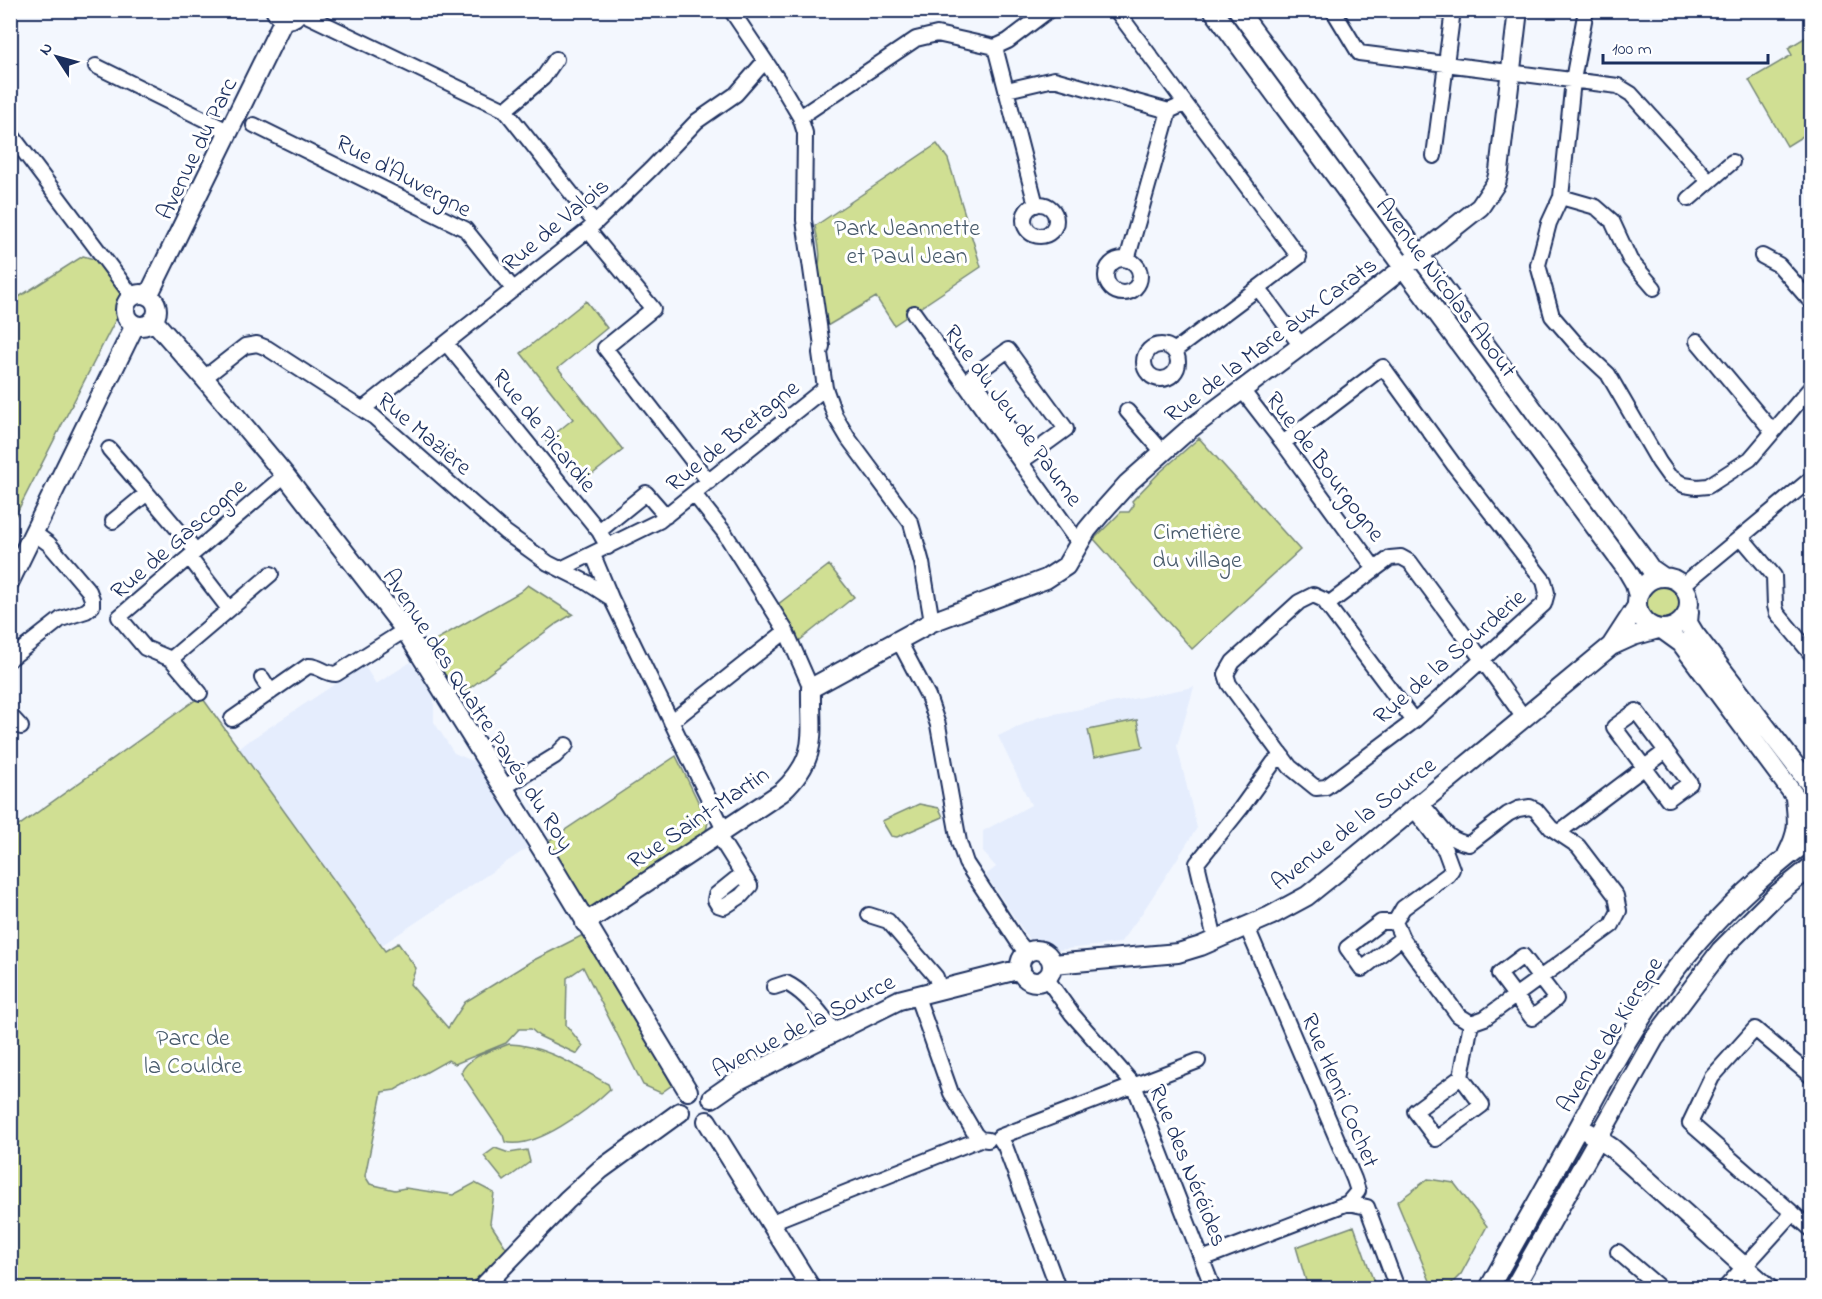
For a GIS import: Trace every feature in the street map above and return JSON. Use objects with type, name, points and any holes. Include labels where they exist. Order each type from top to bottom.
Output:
[{"type":"street","points":[[731,10],[764,62],[770,67],[800,117],[805,133],[804,219],[822,346],[820,353],[825,388],[835,416],[848,438],[911,523],[922,563],[932,622]]},
{"type":"street","points":[[800,117],[916,39],[938,34],[996,47],[1008,41],[1049,10]]},
{"type":"street","points":[[1116,10],[1304,263],[1258,288],[1174,351]]},
{"type":"street","name":"Avenue Nicolas About","points":[[1213,10],[1627,570],[1634,582],[1644,621],[1661,629],[1681,643],[1812,819]]},
{"type":"street","name":"Avenue Nicolas About","points":[[1238,10],[1647,563],[1663,577],[1675,579],[1683,585]]},
{"type":"street","points":[[1333,10],[1359,52],[1618,86],[1631,94],[1709,181]]},
{"type":"street","points":[[1434,156],[1453,12],[1437,10]]},
{"type":"street","name":"Rue de la Mare aux Carats","points":[[811,688],[932,622],[1046,579],[1066,566],[1087,530],[1122,490],[1162,451],[1403,269],[1480,207],[1496,183],[1518,10]]},
{"type":"street","points":[[1586,10],[1573,80],[1562,197],[1549,223],[1538,265],[1552,316],[1578,346],[1608,374],[1659,462],[1669,476],[1684,485],[1708,486],[1750,459],[1812,386]]},
{"type":"street","points":[[290,13],[505,110],[653,309],[605,348],[709,482]]},
{"type":"street","name":"Avenue du Parc","points":[[141,297],[230,132],[290,13]]},
{"type":"street","points":[[996,47],[1036,205]]},
{"type":"street","points":[[505,110],[543,78],[556,59]]},
{"type":"street","name":"Rue de Valois","points":[[363,409],[592,226],[697,121],[736,94],[764,62]]},
{"type":"street","points":[[96,66],[230,132]]},
{"type":"street","points":[[1007,90],[1054,79],[1168,111],[1184,104]]},
{"type":"street","points":[[1128,260],[1168,111]]},
{"type":"street","name":"Rue d'Auvergne","points":[[254,125],[465,228],[513,289]]},
{"type":"street","points":[[10,133],[141,297],[153,300],[157,308],[153,320],[145,325],[135,325],[126,314],[127,304],[141,297]]},
{"type":"street","points":[[1689,199],[1732,162]]},
{"type":"street","points":[[1562,197],[1596,207],[1612,221],[1630,260],[1654,288]]},
{"type":"street","points":[[1761,256],[1779,265],[1812,303]]},
{"type":"street","points":[[1258,288],[1300,346]]},
{"type":"street","name":"Rue du Jeu de Paume","points":[[914,313],[1072,534],[1080,540]]},
{"type":"street","name":"Avenue des Quatre Pavés du Roy","points":[[153,320],[285,475],[405,630],[688,1091]]},
{"type":"street","points":[[10,581],[135,325]]},
{"type":"street","points":[[1697,341],[1773,432]]},
{"type":"street","name":"Rue de Picardie","points":[[446,343],[599,531],[608,547]]},
{"type":"street","name":"Rue Mazière","points":[[204,378],[245,346],[257,344],[267,348],[363,409],[505,532],[548,563],[611,598]]},
{"type":"street","points":[[1008,350],[1066,429],[1029,456],[972,377],[1008,350]]},
{"type":"street","name":"Rue de la Sourderie","points":[[1283,443],[1383,367],[1454,465],[1544,581],[1547,593],[1544,604],[1414,721],[1326,787],[1316,788],[1300,777],[1283,757]]},
{"type":"street","name":"Rue de Bretagne","points":[[561,569],[593,555],[666,516],[825,388]]},
{"type":"street","name":"Rue de Bourgogne","points":[[1242,390],[1375,569]]},
{"type":"street","points":[[1127,411],[1162,451]]},
{"type":"street","points":[[110,448],[193,554],[230,609]]},
{"type":"street","name":"Rue de Gascogne","points":[[171,659],[145,648],[119,617],[285,475]]},
{"type":"street","points":[[1812,478],[1683,585],[1690,600],[1688,623],[1694,633],[1812,787]]},
{"type":"street","points":[[113,522],[147,493]]},
{"type":"street","name":"Rue de Bretagne","points":[[599,531],[646,493],[666,516]]},
{"type":"street","points":[[694,494],[724,532],[786,631],[811,688]]},
{"type":"street","points":[[10,659],[61,619],[86,611],[92,606],[89,591],[49,544],[34,533]]},
{"type":"street","points":[[1741,537],[1774,576],[1777,613],[1812,655]]},
{"type":"street","points":[[593,555],[611,598],[742,874]]},
{"type":"street","points":[[1327,605],[1390,558],[1401,556],[1410,562],[1524,718]]},
{"type":"street","points":[[200,693],[171,659],[271,574]]},
{"type":"street","points":[[1638,600],[1648,582],[1663,577]]},
{"type":"street","points":[[1215,939],[1197,863],[1274,762],[1283,757],[1229,684],[1226,674],[1233,662],[1299,602],[1312,595],[1324,600],[1414,721]]},
{"type":"street","name":"Avenue de la Source","points":[[1611,646],[1638,600]]},
{"type":"street","points":[[1661,629],[1679,624],[1689,611]]},
{"type":"street","name":"Avenue de la Source","points":[[1050,971],[1178,953],[1247,927],[1306,896],[1611,646],[1633,636],[1661,629]]},
{"type":"street","points":[[232,719],[308,666],[314,666],[327,674],[336,674],[405,630]]},
{"type":"street","points":[[671,722],[786,631]]},
{"type":"street","points":[[898,639],[928,696],[938,725],[958,842],[966,863],[1018,942],[1026,978],[1036,982],[1050,971],[1051,959],[1043,951],[1033,950],[1024,961]]},
{"type":"street","points":[[262,678],[271,692]]},
{"type":"street","name":"Rue Saint-Martin","points":[[585,923],[782,792],[797,778],[810,753],[811,688]]},
{"type":"street","points":[[1636,711],[1690,783],[1668,799],[1645,768],[1614,727],[1636,711]]},
{"type":"street","points":[[10,715],[21,727]]},
{"type":"street","points":[[503,788],[555,756],[566,745]]},
{"type":"street","points":[[1558,832],[1666,751]]},
{"type":"street","points":[[1784,861],[1796,837],[1798,824],[1794,796]]},
{"type":"street","points":[[1395,922],[1403,908],[1448,875],[1452,869],[1450,838],[1428,810],[1417,806]]},
{"type":"street","points":[[1451,846],[1470,844],[1508,814],[1518,808],[1530,807],[1536,810],[1551,828],[1578,846],[1616,897],[1619,912],[1611,925],[1485,1018],[1471,1023]]},
{"type":"street","name":"Avenue de Kierspe","points":[[1489,1288],[1646,1010],[1701,938],[1742,897],[1812,838]]},
{"type":"street","points":[[1721,950],[1733,924],[1784,874],[1812,854]]},
{"type":"street","name":"Avenue de Kierspe","points":[[1514,1288],[1654,1039],[1721,950],[1775,896],[1812,866]]},
{"type":"street","points":[[869,915],[888,921],[936,977],[939,988]]},
{"type":"street","points":[[1395,922],[1381,922],[1347,948],[1362,969],[1402,938]]},
{"type":"street","points":[[1395,922],[1402,938],[1458,1015],[1471,1023]]},
{"type":"street","name":"Rue Henri Cochet","points":[[1247,927],[1354,1179],[1358,1191],[1348,1203],[1367,1207],[1397,1288]]},
{"type":"street","points":[[1523,956],[1556,999],[1532,1018],[1515,996],[1499,974],[1523,956]]},
{"type":"street","name":"Avenue de la Source","points":[[712,1098],[735,1082],[899,1000],[1024,961]]},
{"type":"street","name":"Rue des Néréides","points":[[1050,971],[1072,1014],[1134,1085],[1213,1288]]},
{"type":"street","points":[[774,987],[786,983],[795,988],[826,1020],[834,1032]]},
{"type":"street","points":[[916,994],[951,1093],[980,1139]]},
{"type":"street","points":[[1461,1077],[1482,1105],[1436,1139],[1415,1111],[1461,1077],[1471,1023]]},
{"type":"street","points":[[1812,1077],[1755,1029],[1712,1077],[1690,1123],[1812,1230]]},
{"type":"street","points":[[769,1223],[980,1139],[988,1140],[999,1137],[1198,1061]]},
{"type":"street","points":[[704,1090],[712,1098],[713,1113],[702,1124],[691,1124],[680,1112],[681,1098],[688,1091],[704,1090]]},
{"type":"street","points":[[482,1288],[567,1200],[600,1170],[680,1112]]},
{"type":"street","points":[[707,1121],[769,1223],[812,1288]]},
{"type":"street","points":[[1578,1127],[1598,1137],[1768,1288]]},
{"type":"street","points":[[999,1137],[1005,1146],[1058,1288]]},
{"type":"street","points":[[1202,1259],[1348,1203]]},
{"type":"street","points":[[1725,1288],[1793,1213]]},
{"type":"street","points":[[1618,1252],[1660,1288]]},
{"type":"shaded area","points":[[411,662],[434,697],[434,722],[454,753],[475,762],[529,847],[382,945],[238,748],[364,665],[376,684]]},
{"type":"shaded area","points":[[1194,687],[1177,746],[1197,828],[1142,913],[1120,943],[1058,950],[1043,940],[1029,939],[986,875],[996,867],[983,852],[983,831],[1031,805],[998,736],[1039,717]]},
{"type":"green space","points":[[1220,11],[1231,11],[1393,233],[1391,235]]},
{"type":"green space","points":[[1811,34],[1811,131],[1787,146],[1749,80],[1792,55],[1788,48]]},
{"type":"green space","name":"Park Jeannette et Paul Jean","points":[[937,144],[948,159],[981,267],[894,325],[876,297],[827,326],[816,270],[820,255],[815,226]]},
{"type":"green space","points":[[83,256],[101,261],[122,289],[119,313],[11,524],[11,302]]},
{"type":"green space","points":[[586,301],[607,328],[558,368],[623,450],[580,484],[546,441],[573,419],[521,353]]},
{"type":"green space","name":"Cimetière du village","points":[[1199,438],[1300,550],[1192,649],[1094,539],[1121,512],[1129,512],[1134,505],[1132,501],[1158,474]]},
{"type":"green space","points":[[829,565],[854,597],[799,641],[777,605]]},
{"type":"green space","points":[[1662,584],[1675,589],[1680,602],[1675,615],[1662,620],[1649,615],[1644,602],[1649,589]]},
{"type":"green space","points":[[528,585],[573,614],[556,624],[455,699],[423,647],[520,592]]},
{"type":"green space","name":"Parc de la Couldre","points":[[201,696],[385,951],[398,943],[416,968],[410,984],[448,1028],[465,1002],[530,962],[587,933],[672,1085],[661,1093],[643,1085],[583,967],[567,978],[566,1025],[583,1046],[577,1054],[539,1036],[531,1029],[519,1029],[506,1043],[455,1064],[448,1060],[395,1090],[382,1092],[365,1176],[370,1184],[395,1190],[405,1188],[453,1195],[475,1183],[494,1193],[490,1223],[507,1249],[470,1288],[11,1288],[10,832]]},
{"type":"green space","points":[[1137,720],[1143,747],[1094,757],[1088,730]]},
{"type":"green space","points":[[676,756],[708,822],[706,831],[591,908],[582,901],[547,842]]},
{"type":"green space","points":[[919,804],[939,808],[943,817],[897,837],[891,836],[882,821]]},
{"type":"green space","points":[[509,1044],[535,1048],[560,1058],[608,1084],[610,1089],[575,1117],[546,1134],[517,1143],[505,1142],[503,1135],[461,1073],[475,1058]]},
{"type":"green space","points":[[495,1148],[509,1153],[527,1150],[530,1162],[504,1181],[484,1156]]},
{"type":"green space","points":[[1428,1179],[1454,1183],[1487,1226],[1461,1274],[1447,1288],[1433,1288],[1397,1202]]},
{"type":"green space","points":[[1354,1226],[1376,1288],[1308,1288],[1296,1247]]}]
